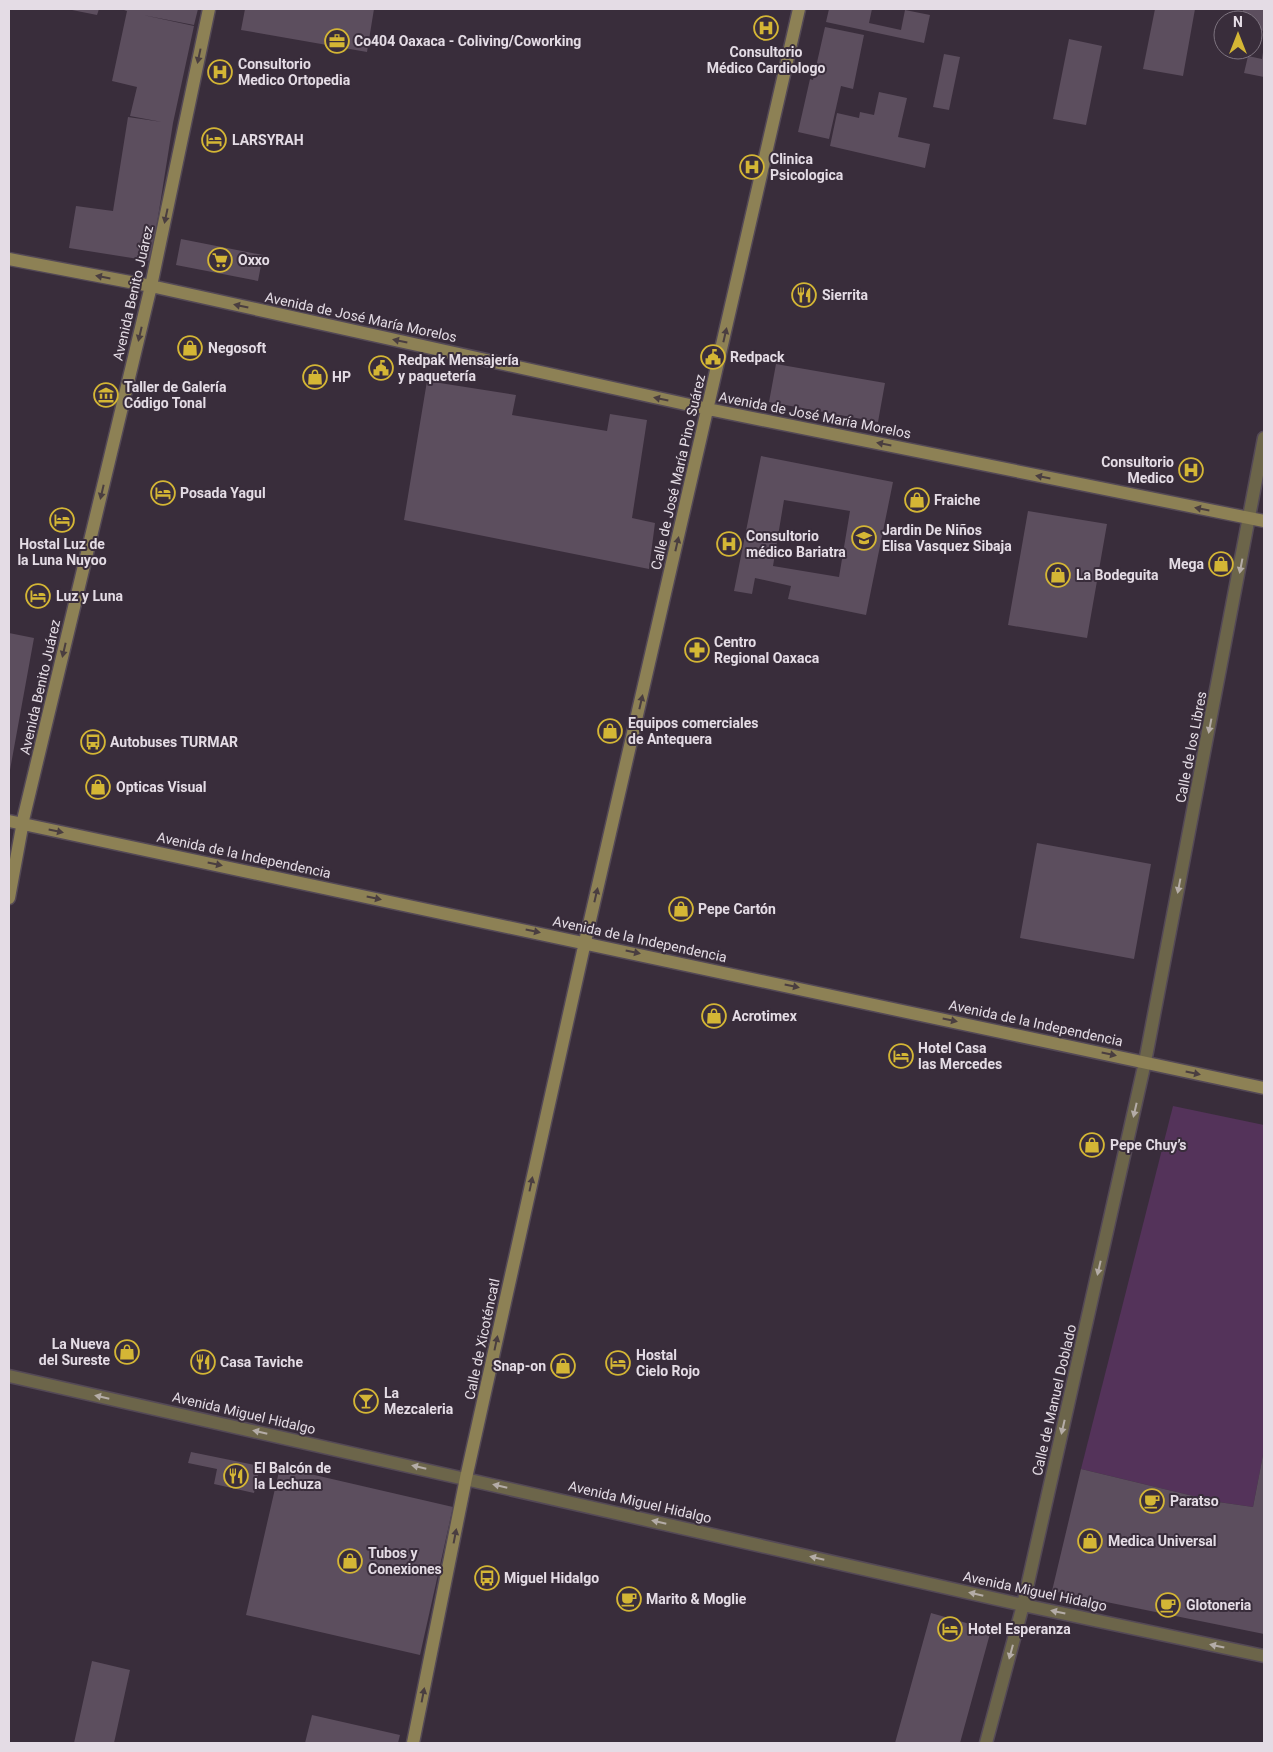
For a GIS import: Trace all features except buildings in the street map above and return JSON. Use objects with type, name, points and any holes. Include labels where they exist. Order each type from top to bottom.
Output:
[{"type":"main road","name":"Avenida Benito Juárez","points":[[9,898],[24,820],[151,286],[209,9]]},
{"type":"main road","name":"Calle de José María Pino Suárez","points":[[585,942],[799,9]]},
{"type":"main road","name":"Avenida de José María Morelos","points":[[9,259],[151,286],[708,409],[1264,521]]},
{"type":"main road","name":"Avenida de la Independencia","points":[[9,821],[24,820],[1264,1088]]},
{"type":"main road","name":"Calle de Xicoténcatl","points":[[413,1743],[466,1478],[585,942]]},
{"type":"street","name":"Calle de los Libres","points":[[1146,1062],[1264,438]]},
{"type":"street","name":"Calle de Manuel Doblado","points":[[986,1743],[1023,1604],[1146,1062]]},
{"type":"street","name":"Avenida Miguel Hidalgo","points":[[9,1376],[1023,1604],[1264,1656]]},
{"type":"shaded area","points":[[1173,1106],[1264,1125],[1264,1450],[1253,1507],[1218,1502],[1081,1469]]},
{"type":"place","name":"Consultorio Médico Cardiologo","points":[[766,28]]},
{"type":"place","name":"Co404 Oaxaca - Coliving/Coworking","points":[[337,41]]},
{"type":"place","name":"Consultorio Medico Ortopedia","points":[[220,72]]},
{"type":"place","name":"LARSYRAH","points":[[214,140]]},
{"type":"place","name":"Clinica Psicologica","points":[[752,167]]},
{"type":"place","name":"Oxxo","points":[[220,260]]},
{"type":"place","name":"Sierrita","points":[[804,295]]},
{"type":"place","name":"Negosoft","points":[[190,348]]},
{"type":"place","name":"Redpack","points":[[713,357]]},
{"type":"place","name":"Redpak Mensajería y paquetería","points":[[381,368]]},
{"type":"place","name":"HP","points":[[315,377]]},
{"type":"place","name":"Taller de Galería Código Tonal","points":[[106,395]]},
{"type":"place","name":"Consultorio Medico","points":[[1191,470]]},
{"type":"place","name":"Posada Yagul","points":[[163,493]]},
{"type":"place","name":"Fraiche","points":[[917,500]]},
{"type":"place","name":"Hostal Luz de la Luna Nuyoo","points":[[62,520]]},
{"type":"place","name":"Jardin De Niños Elisa Vasquez Sibaja","points":[[864,538]]},
{"type":"place","name":"Consultorio médico Bariatra","points":[[729,544]]},
{"type":"place","name":"Mega","points":[[1221,564]]},
{"type":"place","name":"La Bodeguita","points":[[1058,575]]},
{"type":"place","name":"Luz y Luna","points":[[38,596]]},
{"type":"place","name":"Centro Regional Oaxaca","points":[[697,650]]},
{"type":"place","name":"Equipos comerciales de Antequera","points":[[610,731]]},
{"type":"place","name":"Autobuses TURMAR","points":[[93,742]]},
{"type":"place","name":"Opticas Visual","points":[[98,787]]},
{"type":"place","name":"Pepe Cartón","points":[[681,909]]},
{"type":"place","name":"Acrotimex","points":[[714,1016]]},
{"type":"place","name":"Hotel Casa las Mercedes","points":[[901,1056]]},
{"type":"place","name":"Pepe Chuy’s","points":[[1092,1145]]},
{"type":"place","name":"La Nueva del Sureste","points":[[127,1352]]},
{"type":"place","name":"Casa Taviche","points":[[203,1362]]},
{"type":"place","name":"Hostal Cielo Rojo","points":[[618,1363]]},
{"type":"place","name":"Snap-on","points":[[563,1366]]},
{"type":"place","name":"La Mezcaleria","points":[[366,1401]]},
{"type":"place","name":"El Balcón de la Lechuza","points":[[236,1476]]},
{"type":"place","name":"Paratso","points":[[1152,1501]]},
{"type":"place","name":"Medica Universal","points":[[1090,1541]]},
{"type":"place","name":"Tubos y Conexiones","points":[[350,1561]]},
{"type":"place","name":"Miguel Hidalgo","points":[[487,1578]]},
{"type":"place","name":"Marito & Moglie","points":[[629,1599]]},
{"type":"place","name":"Glotoneria","points":[[1168,1605]]},
{"type":"place","name":"Hotel Esperanza","points":[[950,1629]]}]
